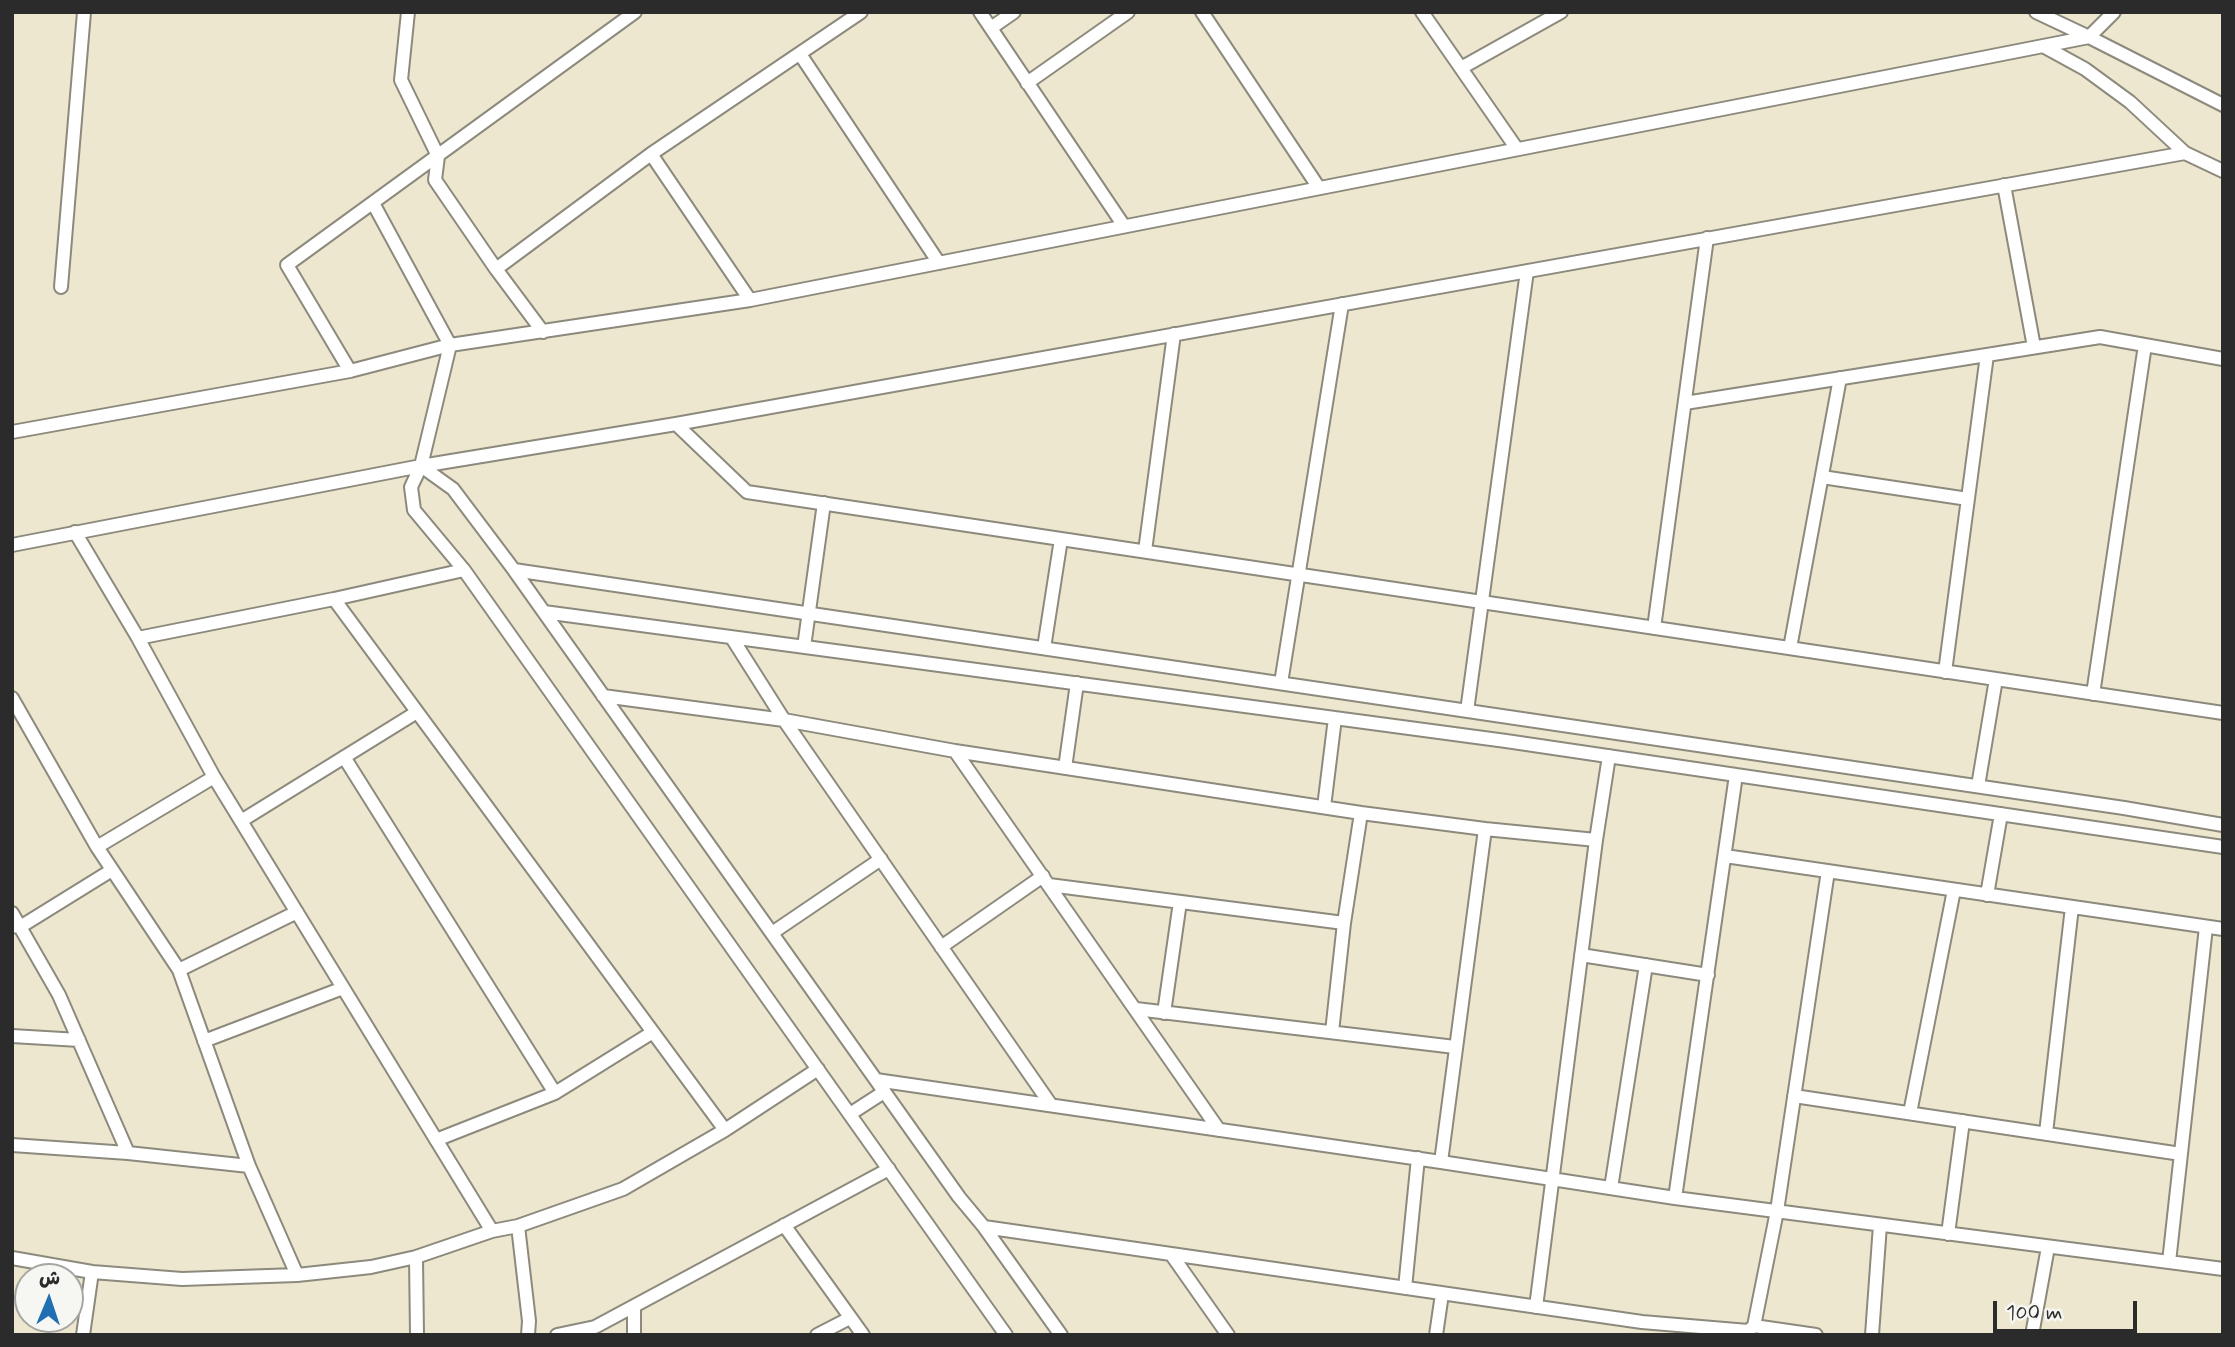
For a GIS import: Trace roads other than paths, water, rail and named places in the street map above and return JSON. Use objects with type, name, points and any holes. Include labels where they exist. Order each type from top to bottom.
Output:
[{"type":"street","points":[[61,287],[84,12]]},
{"type":"street","points":[[408,12],[401,80],[438,156],[435,180],[542,332]]},
{"type":"street","points":[[350,371],[288,265],[635,12]]},
{"type":"street","points":[[496,270],[651,155],[861,12]]},
{"type":"street","points":[[980,12],[1124,226]]},
{"type":"street","points":[[991,28],[1014,12]]},
{"type":"street","points":[[1027,83],[1128,12]]},
{"type":"street","points":[[1202,12],[1319,188]]},
{"type":"street","points":[[1422,12],[1517,149]]},
{"type":"street","points":[[1461,68],[1561,12]]},
{"type":"street","points":[[2036,12],[2223,104]]},
{"type":"street","points":[[12,432],[350,371],[450,345],[750,300],[2089,37],[2114,12]]},
{"type":"street","points":[[2043,46],[2085,69],[2130,102],[2185,153],[2223,171]]},
{"type":"street","points":[[800,54],[939,263]]},
{"type":"street","points":[[12,545],[421,466],[676,424],[2185,153]]},
{"type":"street","points":[[651,155],[750,300]]},
{"type":"street","points":[[2004,185],[2034,347]]},
{"type":"street","points":[[373,203],[450,345],[421,466],[411,487],[414,510],[464,570],[1006,1335]]},
{"type":"street","points":[[1654,628],[1707,238]]},
{"type":"street","points":[[1467,711],[1527,271]]},
{"type":"street","points":[[1281,683],[1342,304]]},
{"type":"street","points":[[1145,551],[1174,334]]},
{"type":"street","points":[[1685,403],[2100,337],[2223,359]]},
{"type":"street","points":[[2093,694],[2145,345]]},
{"type":"street","points":[[1945,672],[1987,355]]},
{"type":"street","points":[[1790,648],[1840,378]]},
{"type":"street","points":[[676,424],[747,492],[2223,713]]},
{"type":"street","points":[[421,466],[453,489],[514,570],[959,1197],[984,1227],[1061,1335]]},
{"type":"street","points":[[1822,477],[1968,499]]},
{"type":"street","points":[[804,647],[824,503]]},
{"type":"street","points":[[75,533],[138,638],[214,777],[492,1231]]},
{"type":"street","points":[[1044,648],[1061,539]]},
{"type":"street","points":[[138,638],[464,570]]},
{"type":"street","points":[[514,570],[1978,786],[2223,825]]},
{"type":"street","points":[[334,599],[725,1130]]},
{"type":"street","points":[[544,612],[1609,756],[2223,847]]},
{"type":"street","points":[[732,638],[785,720],[1051,1105]]},
{"type":"street","points":[[1978,786],[1996,679]]},
{"type":"street","points":[[1065,768],[1077,683]]},
{"type":"street","points":[[603,696],[785,720],[954,751],[1362,813],[1596,840]]},
{"type":"street","points":[[12,698],[97,847],[179,970],[249,1166],[297,1275]]},
{"type":"street","points":[[241,821],[417,712]]},
{"type":"street","points":[[1324,807],[1335,718]]},
{"type":"street","points":[[954,751],[1219,1130]]},
{"type":"street","points":[[1536,1307],[1609,756]]},
{"type":"street","points":[[344,757],[555,1093]]},
{"type":"street","points":[[1675,1198],[1737,775]]},
{"type":"street","points":[[97,847],[214,777]]},
{"type":"street","points":[[1332,1032],[1344,923],[1362,813]]},
{"type":"street","points":[[1987,895],[2001,814]]},
{"type":"street","points":[[1441,1162],[1485,829]]},
{"type":"street","points":[[1725,856],[2223,929]]},
{"type":"street","points":[[772,933],[881,859]]},
{"type":"street","points":[[16,927],[112,870]]},
{"type":"street","points":[[1750,1331],[1777,1211],[1828,871]]},
{"type":"street","points":[[941,947],[1046,881],[1344,923]]},
{"type":"street","points":[[1910,1113],[1954,890]]},
{"type":"street","points":[[1164,1013],[1180,902]]},
{"type":"street","points":[[2046,1133],[2072,907]]},
{"type":"street","points":[[179,970],[296,912]]},
{"type":"street","points":[[12,913],[16,927],[59,995],[128,1153]]},
{"type":"street","points":[[2169,1262],[2206,927]]},
{"type":"street","points":[[1581,955],[1707,975]]},
{"type":"street","points":[[1611,1188],[1646,965]]},
{"type":"street","points":[[204,1041],[343,988]]},
{"type":"street","points":[[1136,1009],[1455,1047]]},
{"type":"street","points":[[436,1140],[555,1093],[653,1032]]},
{"type":"street","points":[[12,1036],[79,1040]]},
{"type":"street","points":[[12,1258],[92,1272],[182,1279],[297,1275],[371,1266],[416,1257],[492,1231],[518,1226],[623,1189],[725,1130],[818,1069]]},
{"type":"street","points":[[876,1080],[1675,1198],[2223,1269]]},
{"type":"street","points":[[850,1114],[884,1092]]},
{"type":"street","points":[[1794,1096],[2181,1154]]},
{"type":"street","points":[[1948,1234],[1963,1121]]},
{"type":"street","points":[[12,1145],[128,1153],[249,1166]]},
{"type":"street","points":[[1405,1288],[1418,1158]]},
{"type":"street","points":[[557,1335],[595,1327],[889,1169]]},
{"type":"street","points":[[1872,1335],[1880,1225]]},
{"type":"street","points":[[518,1226],[529,1321],[528,1335]]},
{"type":"street","points":[[784,1226],[863,1335]]},
{"type":"street","points":[[984,1227],[1536,1307],[1641,1328],[1816,1335]]},
{"type":"street","points":[[2032,1335],[2048,1247]]},
{"type":"street","points":[[1171,1254],[1228,1335]]},
{"type":"street","points":[[416,1257],[417,1335]]},
{"type":"street","points":[[83,1335],[92,1272]]},
{"type":"street","points":[[1436,1335],[1442,1294]]},
{"type":"street","points":[[634,1306],[634,1335]]},
{"type":"street","points":[[817,1335],[850,1318]]}]
